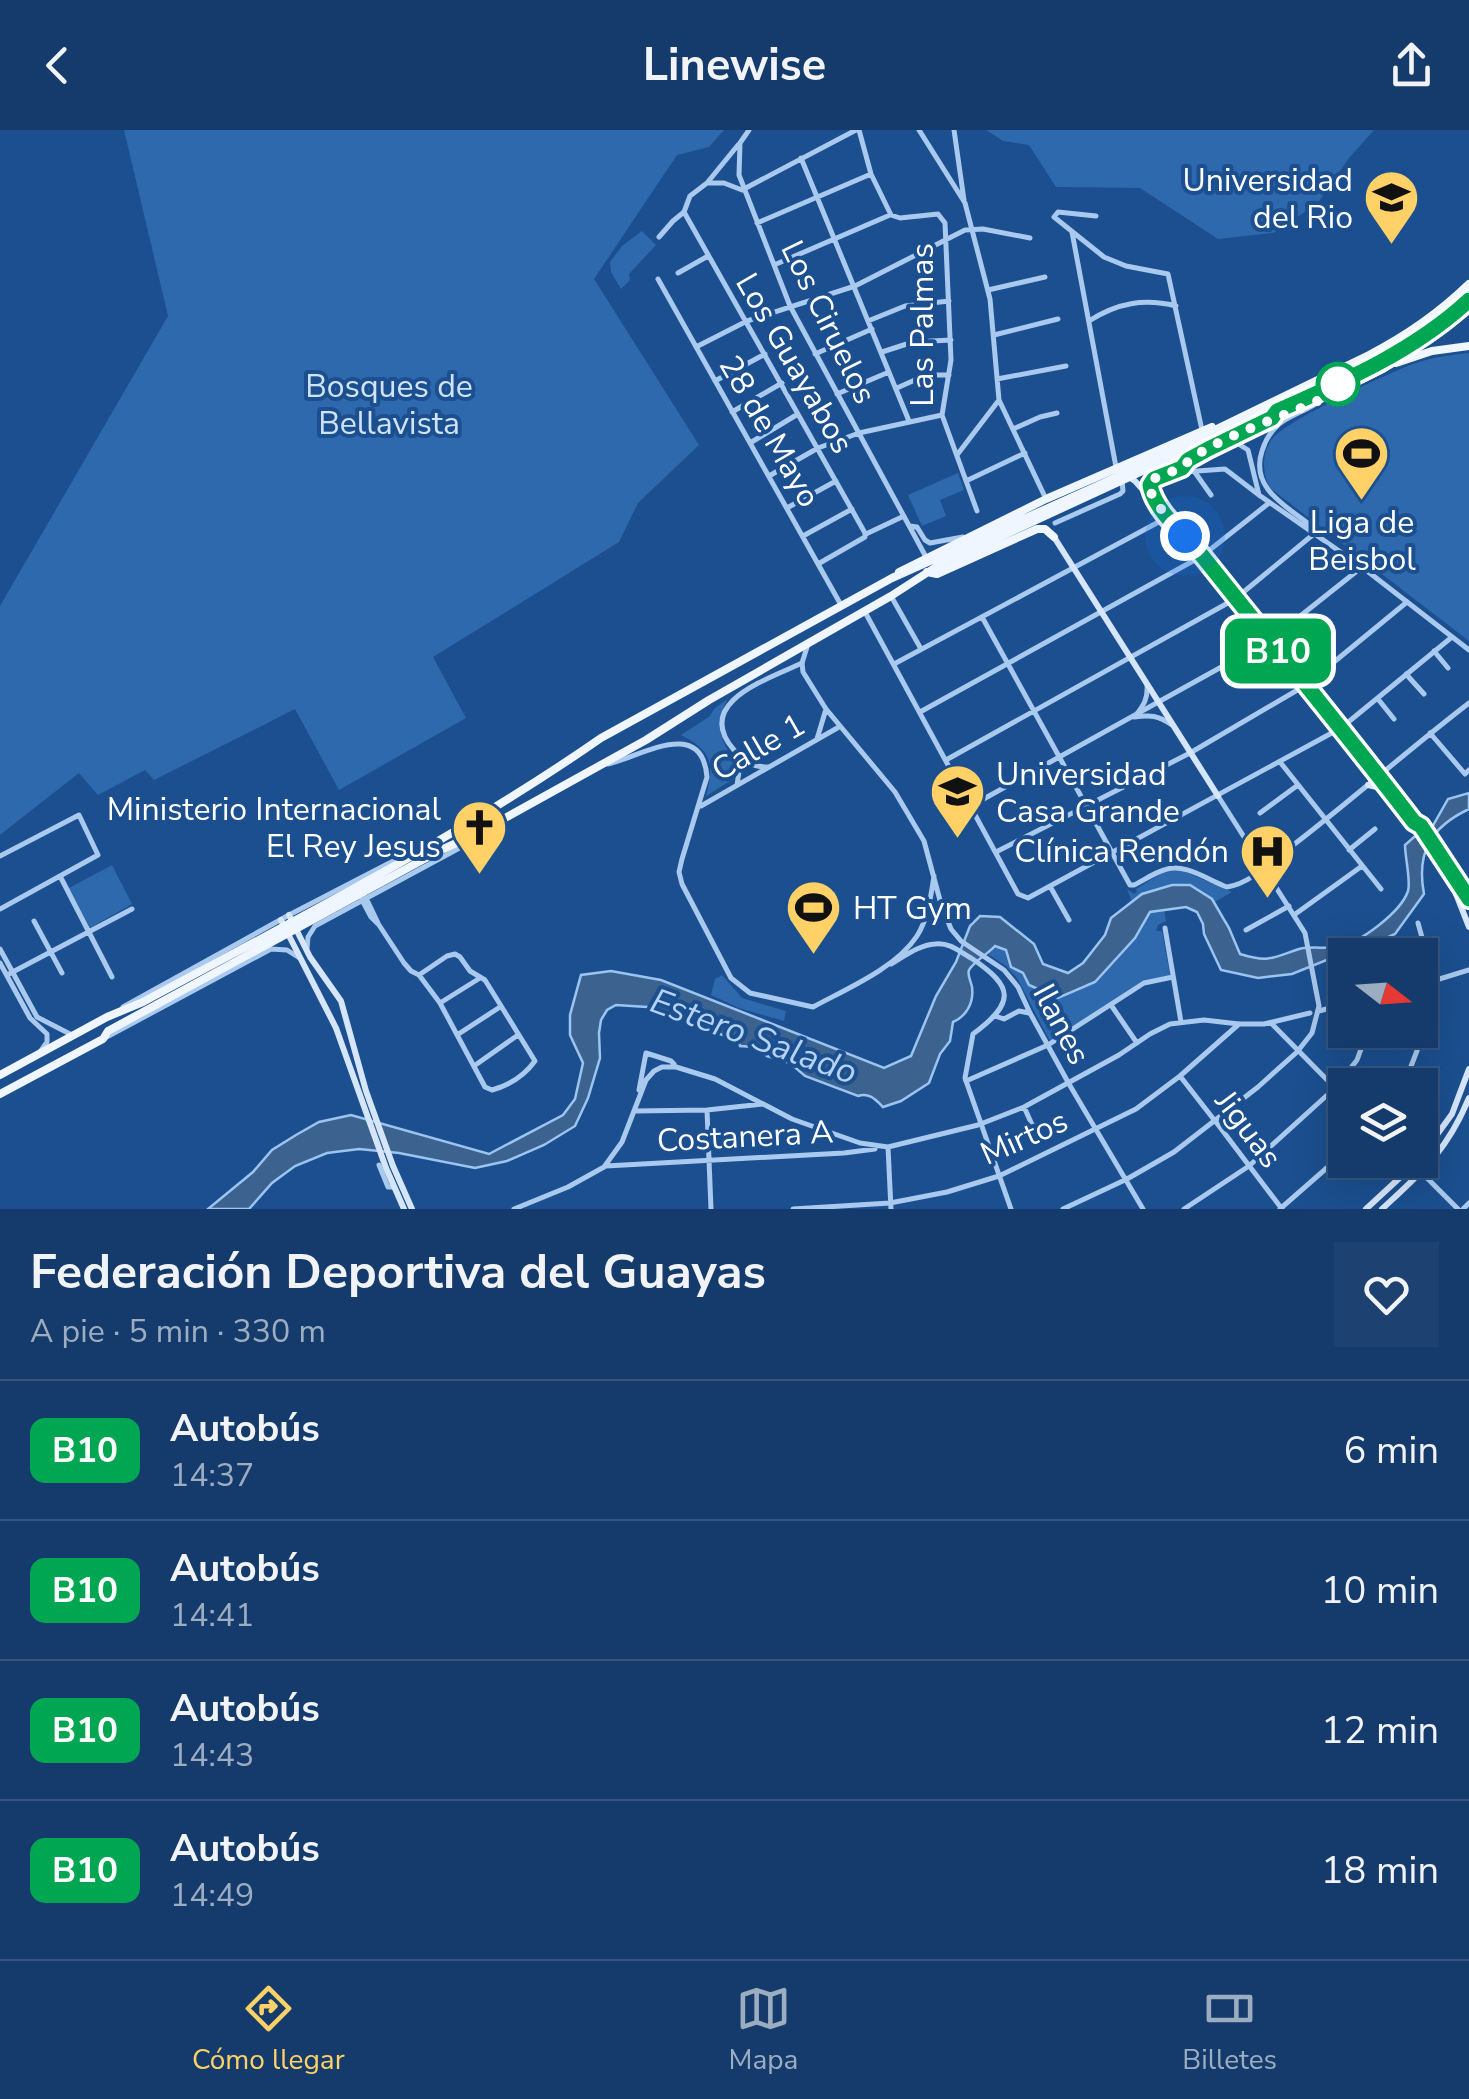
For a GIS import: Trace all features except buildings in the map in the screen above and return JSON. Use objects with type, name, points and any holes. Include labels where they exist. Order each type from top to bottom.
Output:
[{"type":"main road","points":[[415,860],[447,835],[601,738],[842,605],[892,578],[1346,368],[1398,340],[1469,284]]},
{"type":"main road","points":[[1383,369],[1469,306]]},
{"type":"main road","points":[[1055,510],[1125,478],[1144,456],[1272,418],[1432,351],[1469,346]]},
{"type":"main road","points":[[1144,456],[1141,464],[1148,474],[1188,460],[1272,418]]},
{"type":"main road","points":[[1188,460],[1182,468],[1154,479],[1150,485],[1152,496],[1379,776],[1468,897]]},
{"type":"main road","points":[[0,1094],[103,1039],[108,1031],[189,982],[415,860],[476,834],[646,740],[891,596],[927,572],[932,561],[968,536],[1076,486],[1125,478]]},
{"type":"main road","points":[[1125,478],[1165,513]]},
{"type":"main road","points":[[1054,537],[1055,510],[1076,486]]},
{"type":"main road","points":[[1018,512],[1031,518],[1030,532]]},
{"type":"main road","points":[[927,572],[937,574],[1041,528],[1054,537],[1218,796]]},
{"type":"main road","points":[[1368,786],[1390,790]]},
{"type":"main road","points":[[1458,883],[1459,899]]},
{"type":"main road","points":[[1468,897],[1461,890],[1458,893],[1469,927]]},
{"type":"main road","points":[[289,916],[321,1000],[363,1092]]},
{"type":"main road","points":[[281,920],[306,960],[336,991],[345,1009],[363,1092],[404,1209]]},
{"type":"main road","points":[[0,1075],[107,1017],[189,982]]},
{"type":"main road","points":[[321,1000],[324,990],[336,991]]},
{"type":"main road","points":[[332,1018],[341,1016],[345,1009]]},
{"type":"main road","points":[[1438,1132],[1452,1114],[1469,1072]]},
{"type":"main road","points":[[1438,1154],[1458,1126],[1469,1098]]},
{"type":"main road","points":[[386,1166],[412,1209]]},
{"type":"main road","points":[[1366,1209],[1398,1178]]},
{"type":"main road","points":[[1382,1209],[1416,1178]]},
{"type":"street","points":[[707,183],[742,190],[858,130]]},
{"type":"street","name":"Las Palmas","points":[[858,130],[871,174],[891,215],[900,218],[934,214],[946,223],[951,340],[950,375],[942,415],[977,512]]},
{"type":"street","points":[[919,130],[965,204]]},
{"type":"street","points":[[954,130],[965,204],[988,290],[1000,400],[1046,499]]},
{"type":"street","points":[[659,237],[684,212],[690,196],[707,183],[750,131]]},
{"type":"street","name":"Los Ciruelos","points":[[740,143],[738,175],[742,190],[790,306],[932,561]]},
{"type":"street","points":[[802,158],[909,422]]},
{"type":"street","points":[[756,224],[871,174]]},
{"type":"street","name":"Los Guayabos","points":[[684,212],[866,535]]},
{"type":"street","points":[[1096,216],[1055,214],[1056,220],[1104,257],[1126,266],[1168,274],[1204,436]]},
{"type":"street","points":[[774,266],[891,215]]},
{"type":"street","points":[[696,347],[747,321],[855,286],[972,229],[1030,238]]},
{"type":"street","points":[[1055,523],[1120,494],[1125,478],[1096,365],[1072,229]]},
{"type":"street","points":[[678,274],[708,256]]},
{"type":"street","points":[[988,290],[1044,277]]},
{"type":"street","name":"28 de Mayo","points":[[658,279],[842,605]]},
{"type":"street","points":[[868,321],[906,306],[949,301]]},
{"type":"street","points":[[1088,322],[1134,302],[1176,306]]},
{"type":"street","points":[[994,335],[1058,319]]},
{"type":"street","points":[[815,354],[872,329]]},
{"type":"street","points":[[882,352],[913,342],[951,340]]},
{"type":"street","points":[[715,380],[765,354]]},
{"type":"street","points":[[997,379],[1066,366]]},
{"type":"street","points":[[837,394],[890,372]]},
{"type":"street","points":[[897,388],[926,375],[950,375]]},
{"type":"street","points":[[732,412],[782,383]]},
{"type":"street","points":[[1315,533],[1271,495],[1260,477],[1259,467],[1268,437],[1280,423],[1325,398]]},
{"type":"street","points":[[956,455],[1000,400]]},
{"type":"street","points":[[1013,428],[1058,413]]},
{"type":"street","points":[[750,443],[798,414]]},
{"type":"street","points":[[769,476],[818,448],[859,433],[942,415]]},
{"type":"street","points":[[1230,439],[1248,450],[1260,495]]},
{"type":"street","points":[[966,480],[1025,454]]},
{"type":"street","points":[[1167,474],[1225,469],[1469,650]]},
{"type":"street","points":[[1194,471],[1212,495]]},
{"type":"street","points":[[787,508],[836,480]]},
{"type":"street","points":[[920,712],[1202,556],[1269,503]]},
{"type":"street","points":[[803,536],[852,509]]},
{"type":"street","points":[[894,664],[1165,513]]},
{"type":"street","points":[[818,564],[904,516]]},
{"type":"street","points":[[910,526],[918,528],[930,542],[968,536]]},
{"type":"street","points":[[946,760],[1235,599],[1315,533]]},
{"type":"street","points":[[971,806],[1270,640],[1362,567]]},
{"type":"street","points":[[891,596],[921,650]]},
{"type":"street","points":[[996,852],[1190,752],[1306,685],[1407,602]]},
{"type":"street","points":[[865,611],[1018,894],[1024,898],[1341,728],[1452,636]]},
{"type":"street","points":[[982,617],[1130,885],[1174,867],[1226,887],[1234,886],[1325,821],[1469,703]]},
{"type":"street","points":[[808,644],[803,672],[826,709],[894,792],[924,841],[934,873],[918,934],[879,970]]},
{"type":"street","points":[[1434,651],[1448,668]]},
{"type":"street","points":[[768,767],[755,767],[731,747],[721,725],[726,706],[739,694],[802,662]]},
{"type":"street","points":[[1406,674],[1424,694]]},
{"type":"street","points":[[1134,718],[1144,706],[1148,684]]},
{"type":"street","points":[[1378,699],[1394,719]]},
{"type":"street","points":[[818,739],[826,709]]},
{"type":"street","points":[[1134,718],[1151,714],[1174,726]]},
{"type":"street","name":"Calle 1","points":[[698,808],[840,726]]},
{"type":"street","points":[[1430,733],[1467,772]]},
{"type":"street","points":[[598,765],[670,743],[694,748],[706,767],[707,777],[680,868],[682,884],[731,978],[750,993],[813,1007],[923,946],[934,944],[956,948],[992,972],[1003,986],[1003,1003],[995,1016],[973,1034],[964,1075],[1010,1209]]},
{"type":"street","points":[[737,785],[742,758]]},
{"type":"street","points":[[1280,762],[1381,889]]},
{"type":"street","points":[[1260,812],[1298,786]]},
{"type":"street","points":[[1064,1209],[1174,1152],[1216,1122],[1297,1052],[1312,1033],[1319,1011],[1307,938],[1218,796]]},
{"type":"street","points":[[0,856],[78,815],[98,855],[0,909]]},
{"type":"street","points":[[1350,850],[1375,829]]},
{"type":"street","points":[[271,950],[291,952],[306,960],[310,932],[315,926],[465,845],[476,834]]},
{"type":"street","points":[[107,1017],[281,920],[447,835]]},
{"type":"street","points":[[1294,915],[1362,866]]},
{"type":"street","name":"Ilanes","points":[[934,873],[948,923],[960,941],[1004,970],[1023,994],[1068,1084],[1144,1209]]},
{"type":"street","points":[[60,876],[112,977]]},
{"type":"street","points":[[1050,887],[1069,920]]},
{"type":"street","points":[[364,899],[371,917],[404,963],[419,974],[440,1003],[485,1087],[492,1090],[506,1086],[528,1072],[535,1061],[485,980],[470,971],[460,957],[447,956],[419,974]]},
{"type":"street","points":[[317,901],[311,916],[326,919]]},
{"type":"street","points":[[1246,930],[1289,906]]},
{"type":"street","points":[[10,974],[132,909]]},
{"type":"street","points":[[34,920],[62,973]]},
{"type":"street","points":[[1418,923],[1422,938]]},
{"type":"street","points":[[1165,928],[1182,1022],[1271,1022],[1310,1013]]},
{"type":"street","points":[[103,1039],[271,950],[276,936],[263,930]]},
{"type":"street","points":[[0,949],[30,1018],[48,1034],[38,1054]]},
{"type":"street","points":[[0,963],[37,1017],[72,1035]]},
{"type":"street","points":[[1438,976],[1469,970]]},
{"type":"street","points":[[440,1003],[480,977]]},
{"type":"street","points":[[966,1081],[1048,1045],[1144,983],[1173,977]]},
{"type":"street","points":[[1112,1005],[1136,1044]]},
{"type":"street","points":[[457,1035],[500,1007]]},
{"type":"street","points":[[1319,1011],[1328,1009]]},
{"type":"street","points":[[995,1016],[1004,1019],[1019,1011],[1030,1014]]},
{"type":"street","name":"Costanera A","points":[[604,1166],[844,1153],[888,1147],[982,1124],[1068,1084],[1162,1026],[1182,1022]]},
{"type":"street","points":[[1271,1022],[1328,1081]]},
{"type":"street","name":"Mirtos","points":[[793,1209],[891,1206],[999,1176],[1136,1108],[1240,1024]]},
{"type":"street","points":[[474,1066],[518,1035]]},
{"type":"street","points":[[640,1092],[646,1054],[671,1061],[676,1067]]},
{"type":"street","points":[[514,1209],[568,1187],[604,1166],[622,1142],[640,1092],[654,1071],[667,1066],[723,1082],[792,1119],[851,1140],[888,1147],[891,1206]]},
{"type":"street","name":"Jiguas","points":[[1180,1076],[1281,1209]]},
{"type":"street","points":[[1184,1209],[1249,1166],[1328,1094]]},
{"type":"street","points":[[634,1111],[766,1104]]},
{"type":"street","points":[[1024,1107],[1034,1131]]},
{"type":"street","points":[[707,1110],[711,1209]]},
{"type":"street","points":[[1281,1209],[1328,1167]]},
{"type":"street","points":[[1428,1178],[1460,1209],[1469,1202]]},
{"type":"green space","name":"Bosques de Bellavista","points":[[124,130],[724,130],[709,147],[677,155],[594,279],[699,445],[638,503],[619,542],[433,657],[466,718],[339,790],[295,709],[154,780],[145,770],[98,795],[79,773],[0,835],[0,606],[168,316]]},
{"type":"green space","points":[[986,130],[1374,130],[1317,204],[1273,233],[1218,239],[1140,188],[1056,187],[1029,145],[1003,141]]},
{"type":"green space","points":[[642,231],[656,245],[629,274],[630,280],[621,289],[610,262],[622,246]]},
{"type":"green space","points":[[1469,353],[1469,641],[1270,488],[1264,463],[1273,438],[1318,409],[1416,363]]},
{"type":"green space","points":[[958,473],[964,490],[940,500],[946,516],[922,526],[908,495]]},
{"type":"green space","points":[[727,699],[720,730],[735,778],[706,796],[708,760],[700,747],[681,735]]},
{"type":"green space","points":[[112,865],[132,904],[90,928],[69,888]]},
{"type":"green space","points":[[1181,870],[1232,892],[1215,902],[1190,885],[1152,891],[1132,902],[1127,889],[1134,894],[1165,871]]},
{"type":"green space","points":[[1164,908],[1166,921],[1156,931],[1162,931],[1170,975],[1145,982],[1051,1043],[1017,978],[988,954],[995,946],[1006,950],[1011,967],[1023,973],[1029,985],[1058,998],[1135,938],[1150,912]]},
{"type":"green space","points":[[722,975],[742,998],[786,1011],[784,1021],[711,995],[715,979]]},
{"type":"water","points":[[1469,793],[1469,809],[1445,824],[1429,842],[1422,866],[1424,894],[1395,934],[1386,938],[1359,938],[1378,926],[1404,899],[1409,887],[1405,845],[1431,829],[1448,799]]},
{"type":"water","name":"Estero Salado","points":[[1172,885],[1190,885],[1212,899],[1240,954],[1270,958],[1304,948],[1328,948],[1328,959],[1292,974],[1258,978],[1221,970],[1197,912],[1186,907],[1150,912],[1135,938],[1095,982],[1058,998],[1029,985],[1023,973],[1011,967],[1006,950],[995,946],[969,970],[971,1003],[953,1022],[950,1041],[940,1054],[929,1083],[901,1101],[883,1107],[869,1096],[858,1096],[805,1076],[790,1063],[754,1047],[740,1046],[739,1040],[702,1027],[699,1031],[691,1023],[686,1024],[686,1017],[647,1007],[616,1005],[601,1020],[600,1058],[575,1126],[544,1145],[507,1161],[475,1168],[399,1153],[359,1149],[327,1153],[295,1166],[272,1183],[249,1209],[208,1209],[253,1172],[272,1150],[319,1122],[351,1115],[489,1154],[563,1115],[575,1099],[583,1063],[570,1035],[570,1015],[581,975],[611,971],[661,980],[884,1068],[911,1056],[970,926],[980,916],[1000,917],[1034,944],[1043,964],[1068,973],[1083,963],[1105,935],[1111,918],[1142,894]]},
{"type":"bus line","name":"B10","points":[[1469,300],[1431,332],[1400,351],[1188,460],[1182,468],[1154,479],[1150,490],[1162,510],[1421,826],[1469,899]]},
{"type":"place","name":"Universidad del Rio","points":[[1392,247]]},
{"type":"place","name":"Liga de Beisbol","points":[[1362,502]]},
{"type":"place","name":"Universidad Casa Grande","points":[[957,841]]},
{"type":"place","name":"Ministerio Internacional El Rey Jesus","points":[[480,876]]},
{"type":"place","name":"Clínica Rendón","points":[[1268,900]]},
{"type":"place","name":"HT Gym","points":[[814,957]]},
{"type":"route","points":[[1185,536],[1152,496],[1150,485],[1154,479],[1182,468],[1188,460],[1237,434],[1325,398],[1340,390],[1338,384]]}]
